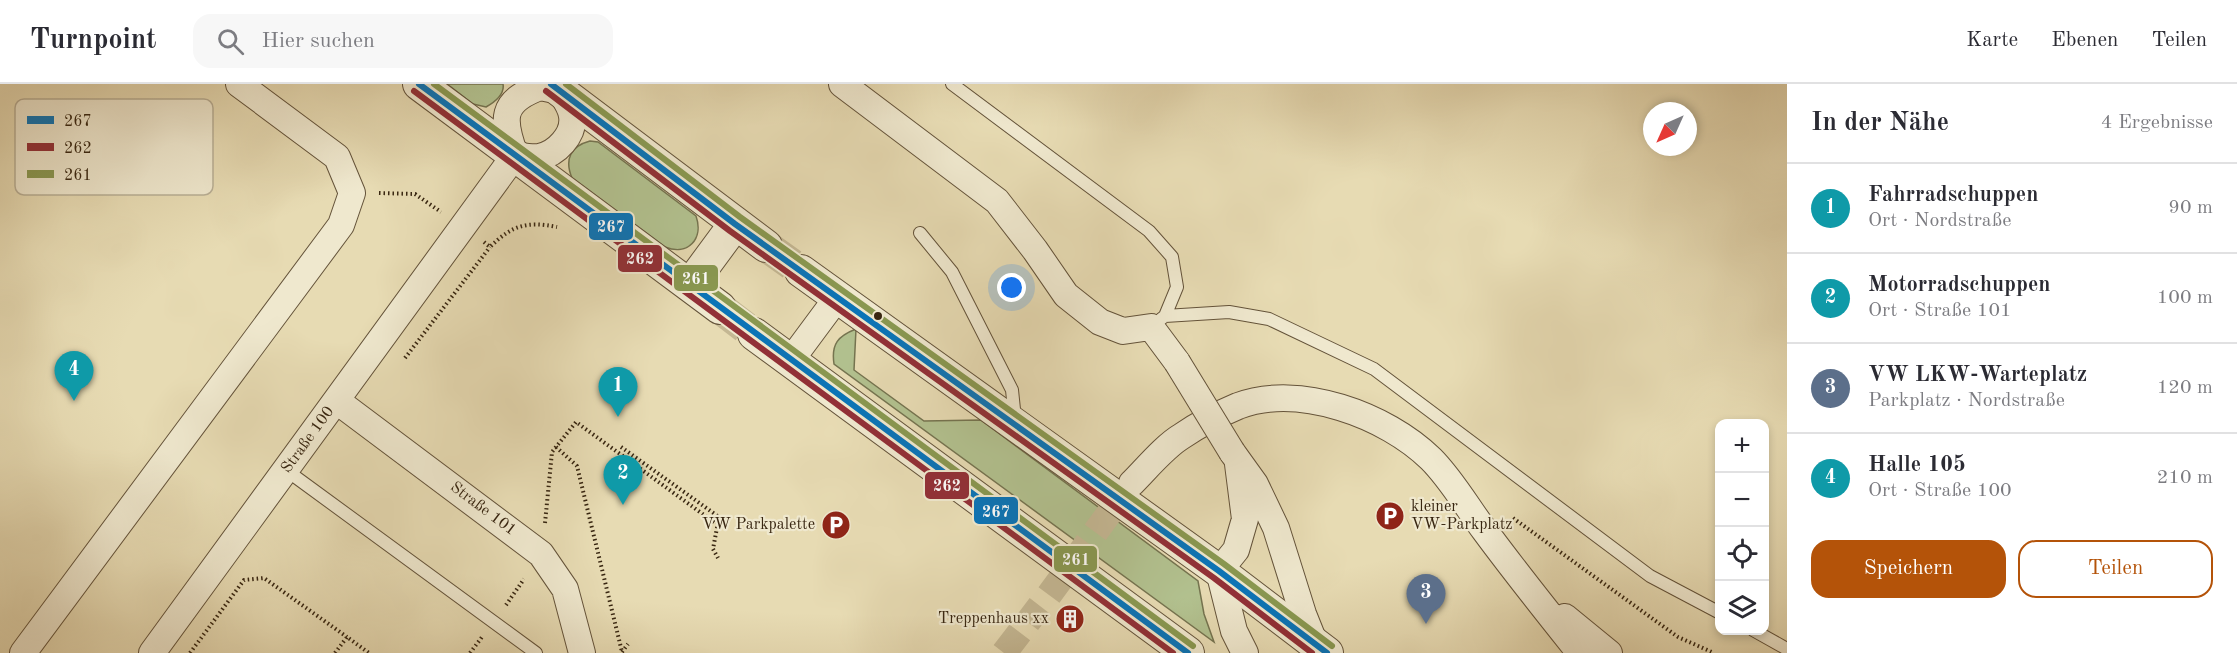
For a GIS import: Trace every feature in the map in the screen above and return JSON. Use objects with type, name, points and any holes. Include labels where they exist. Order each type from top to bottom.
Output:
[{"type":"street","points":[[23,653],[341,225],[352,193],[337,157],[239,84]]},
{"type":"street","points":[[418,84],[720,308]]},
{"type":"street","points":[[842,84],[997,201],[1066,295],[1100,322],[1123,332],[1158,322],[1177,362],[1255,484],[1276,528],[1303,614],[1321,648]]},
{"type":"street","points":[[515,155],[506,130],[507,114],[514,100],[540,87],[556,87],[766,246]]},
{"type":"street","points":[[515,155],[539,157],[555,151],[568,137],[573,118],[568,105],[556,87]]},
{"type":"street","name":"Straße 100","points":[[152,653],[515,155]]},
{"type":"street","points":[[690,285],[735,224]]},
{"type":"street","points":[[801,272],[1220,571],[1321,648]]},
{"type":"street","points":[[791,360],[837,297]]},
{"type":"street","points":[[754,334],[1188,653]]},
{"type":"street","points":[[1132,483],[1180,437],[1239,406],[1272,400],[1309,400],[1345,408],[1381,422],[1409,440],[1432,460],[1520,579],[1580,653]]},
{"type":"street","name":"Straße 101","points":[[337,401],[541,554],[565,589],[582,653]]},
{"type":"street","points":[[1220,571],[1236,550],[1245,519],[1235,456]]},
{"type":"street","points":[[1220,571],[1234,631],[1245,653]]},
{"type":"street","points":[[1520,579],[1609,653]]},
{"type":"lane","points":[[952,84],[1149,231],[1172,257],[1177,287],[1158,322]]},
{"type":"lane","points":[[920,233],[952,273],[1012,390],[1016,426]]},
{"type":"lane","points":[[1158,322],[1229,312],[1269,319],[1374,369],[1650,576],[1715,611]]},
{"type":"lane","points":[[286,470],[536,653]]},
{"type":"lane","points":[[1762,635],[1787,649]]},
{"type":"path","points":[[352,193],[415,194],[490,247]]},
{"type":"path","points":[[404,359],[490,247],[504,233],[514,227],[540,224],[560,227]]},
{"type":"path","points":[[576,422],[715,523]]},
{"type":"path","points":[[556,447],[577,466],[622,653]]},
{"type":"path","points":[[621,447],[718,517],[713,549],[718,558]]},
{"type":"path","points":[[1510,517],[1678,637],[1714,653]]},
{"type":"path","points":[[190,653],[244,580],[264,578],[369,653]]},
{"type":"path","points":[[335,653],[347,638]]},
{"type":"path","points":[[622,653],[628,644]]},
{"type":"green space","points":[[447,84],[503,84],[503,88],[499,98],[486,107],[473,104]]},
{"type":"green space","points":[[590,141],[598,142],[696,216],[698,232],[692,244],[681,249],[665,247],[572,178],[569,165],[571,154],[578,146]]},
{"type":"green space","points":[[856,329],[854,370],[924,421],[981,420],[1198,581],[1204,614],[1214,642],[834,364],[833,357],[837,342]]},
{"type":"tunnel","points":[[766,246],[801,271]]},
{"type":"tunnel","points":[[720,308],[754,334]]},
{"type":"tunnel","points":[[1049,595],[1130,485]]},
{"type":"tunnel","points":[[1004,653],[1040,606]]},
{"type":"transit line","name":"267","points":[[419,84],[1188,653]]},
{"type":"transit line","name":"261","points":[[434,84],[1193,646]]},
{"type":"transit line","name":"267","points":[[551,84],[735,224],[1219,571],[1327,653]]},
{"type":"transit line","name":"261","points":[[566,84],[740,217],[1224,564],[1332,646]]},
{"type":"transit line","name":"262","points":[[414,91],[1173,653]]},
{"type":"transit line","name":"262","points":[[546,91],[730,231],[1214,578],[1312,653]]},
{"type":"place","name":"Halle 105","points":[[74,401]]},
{"type":"place","name":"Fahrradschuppen","points":[[618,417]]},
{"type":"place","name":"Motorradschuppen","points":[[623,505]]},
{"type":"place","name":"kleiner VW-Parkplatz","points":[[1390,516]]},
{"type":"place","name":"VW Parkpalette","points":[[836,525]]},
{"type":"place","name":"Treppenhaus xx","points":[[1070,619]]},
{"type":"place","name":"VW LKW-Warteplatz","points":[[1426,624]]}]
